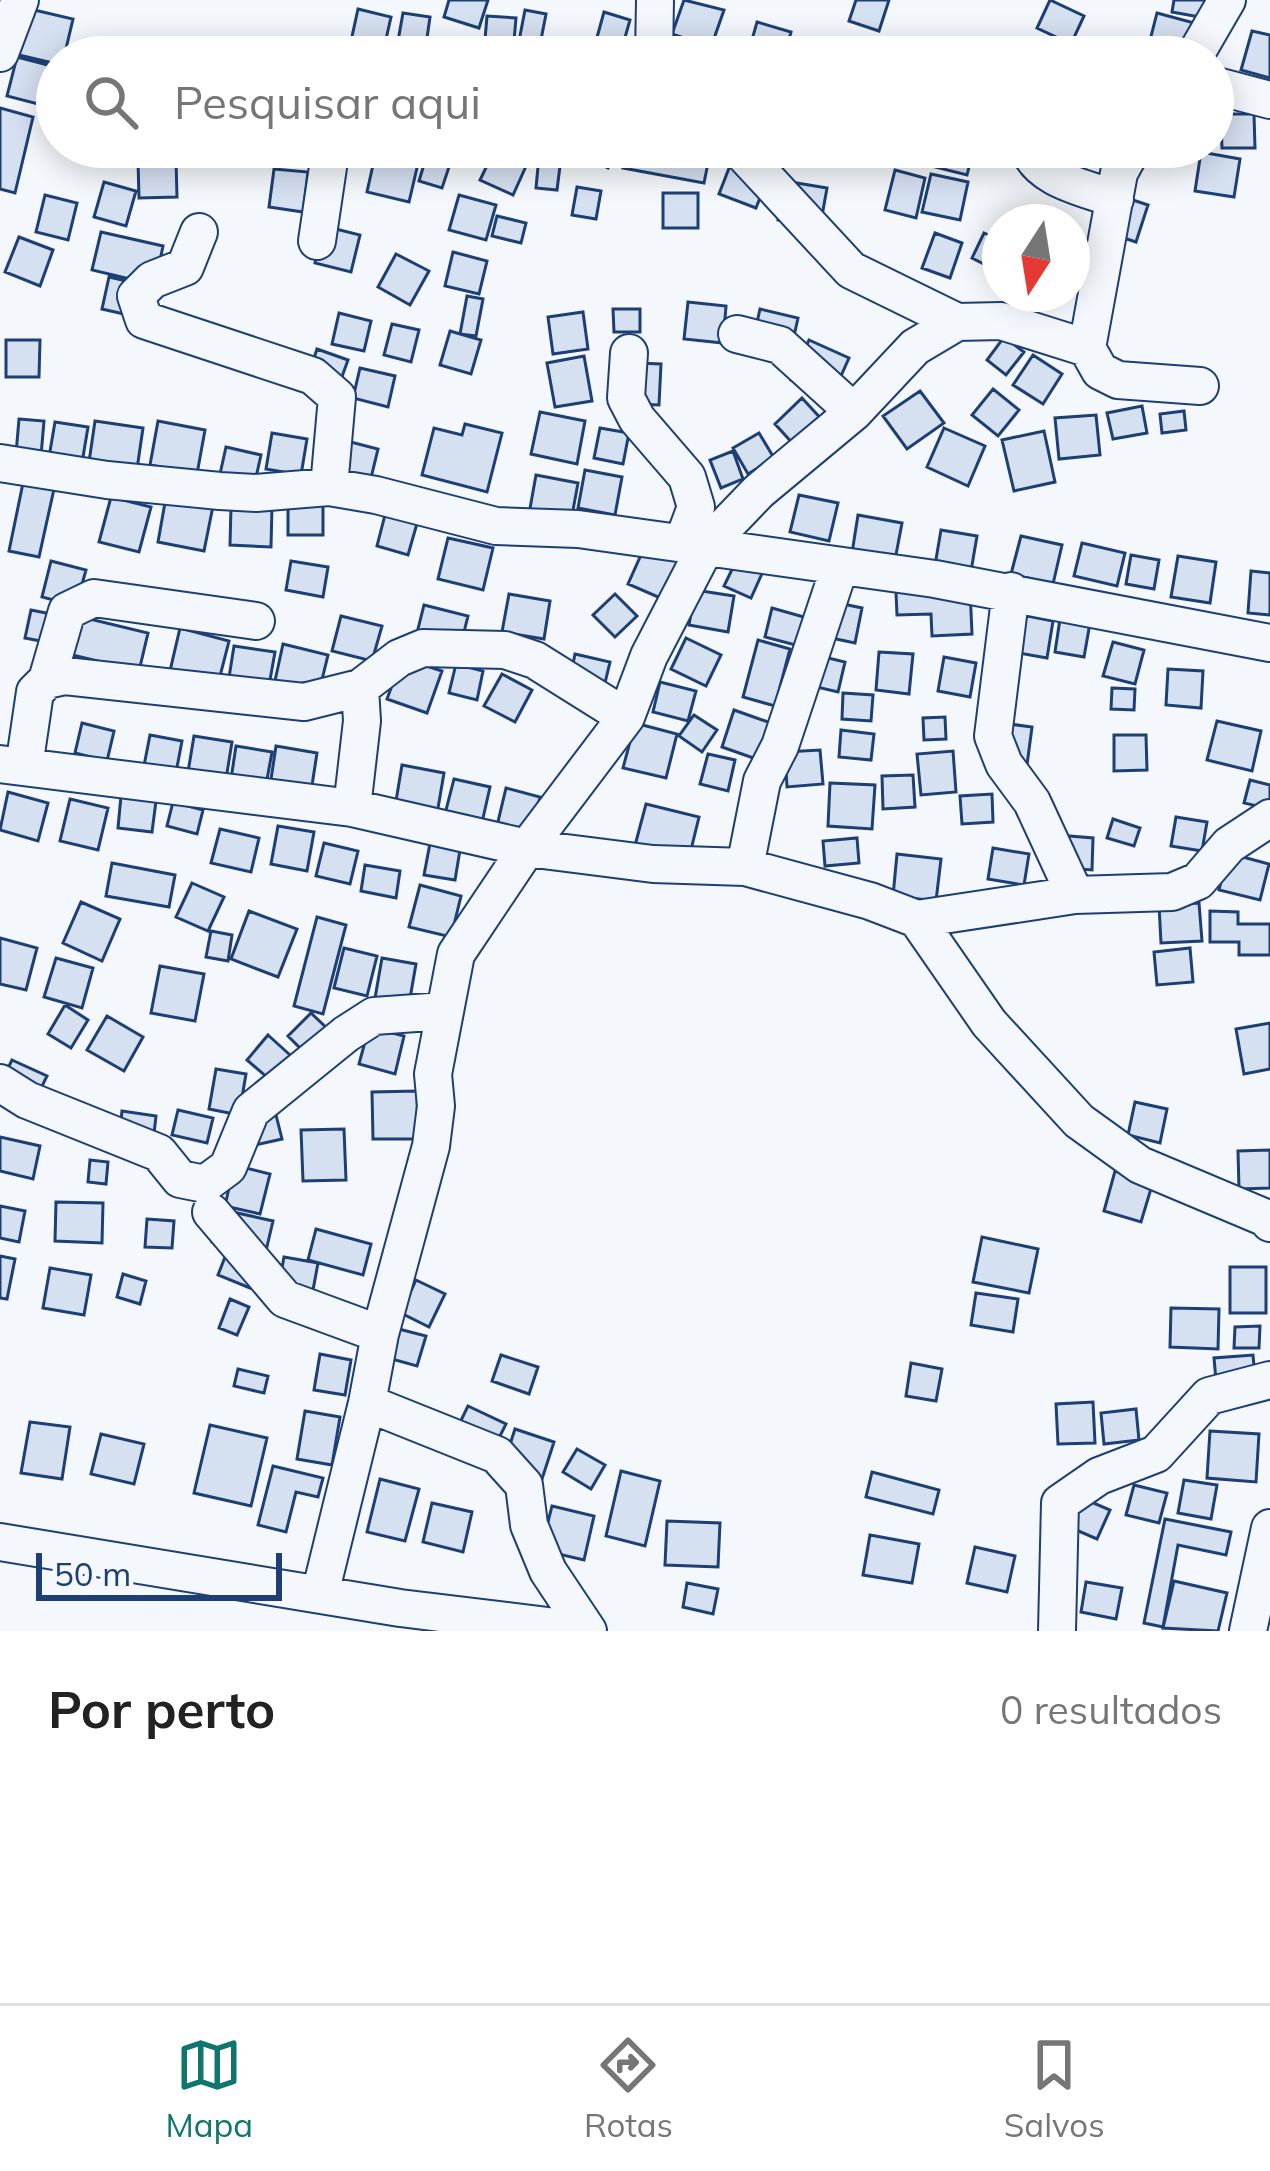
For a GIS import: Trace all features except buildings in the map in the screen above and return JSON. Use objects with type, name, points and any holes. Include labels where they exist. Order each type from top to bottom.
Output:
[{"type":"street","points":[[0,53],[20,0]]},
{"type":"street","points":[[1206,36],[1227,0]]},
{"type":"street","points":[[1234,91],[1270,100]]},
{"type":"street","points":[[317,241],[328,168]]},
{"type":"street","points":[[756,168],[851,270],[957,322],[1001,322],[1087,348]]},
{"type":"street","points":[[1042,168],[1115,199]]},
{"type":"street","points":[[1122,168],[1087,348],[1100,371],[1118,380],[1200,386]]},
{"type":"street","points":[[200,232],[185,267],[152,280],[136,296],[144,320],[313,376],[337,397],[329,487]]},
{"type":"street","points":[[695,544],[854,412],[915,347],[957,322]]},
{"type":"street","points":[[737,334],[780,345],[854,412]]},
{"type":"street","points":[[320,1594],[380,1334],[431,1146],[436,1106],[433,1074],[456,954],[526,848],[626,717],[695,544],[696,507],[688,477],[626,398],[628,352]]},
{"type":"street","points":[[0,463],[106,480],[256,494],[329,487],[496,526],[578,529],[1010,591],[1270,643]]},
{"type":"street","points":[[745,867],[762,781],[780,746],[840,566]]},
{"type":"street","points":[[1010,591],[993,736],[1004,764],[1032,802],[1075,895]]},
{"type":"street","points":[[256,620],[94,598],[67,611],[47,680],[35,692],[8,771],[352,808],[526,848],[653,864],[745,867],[870,901],[917,919],[1075,895],[1172,892],[1198,881],[1229,845],[1270,818]]},
{"type":"street","points":[[47,680],[65,676],[304,702],[360,688],[399,658],[423,648],[505,650],[535,660],[626,717]]},
{"type":"street","points":[[352,808],[362,721],[360,688]]},
{"type":"street","points":[[917,919],[989,1023],[1078,1121],[1140,1165],[1270,1223]]},
{"type":"street","points":[[0,1083],[27,1100],[159,1153],[180,1179],[206,1184],[227,1167],[251,1111],[346,1034],[374,1016],[444,1011]]},
{"type":"street","points":[[211,1212],[285,1299],[380,1334]]},
{"type":"street","points":[[1057,1631],[1060,1504],[1099,1475],[1156,1454],[1209,1396],[1270,1380]]},
{"type":"street","points":[[368,1402],[497,1455],[524,1485],[529,1525],[548,1571],[588,1631]]},
{"type":"street","points":[[1248,1631],[1270,1528]]},
{"type":"street","points":[[0,1542],[320,1594],[399,1620],[588,1631]]}]
